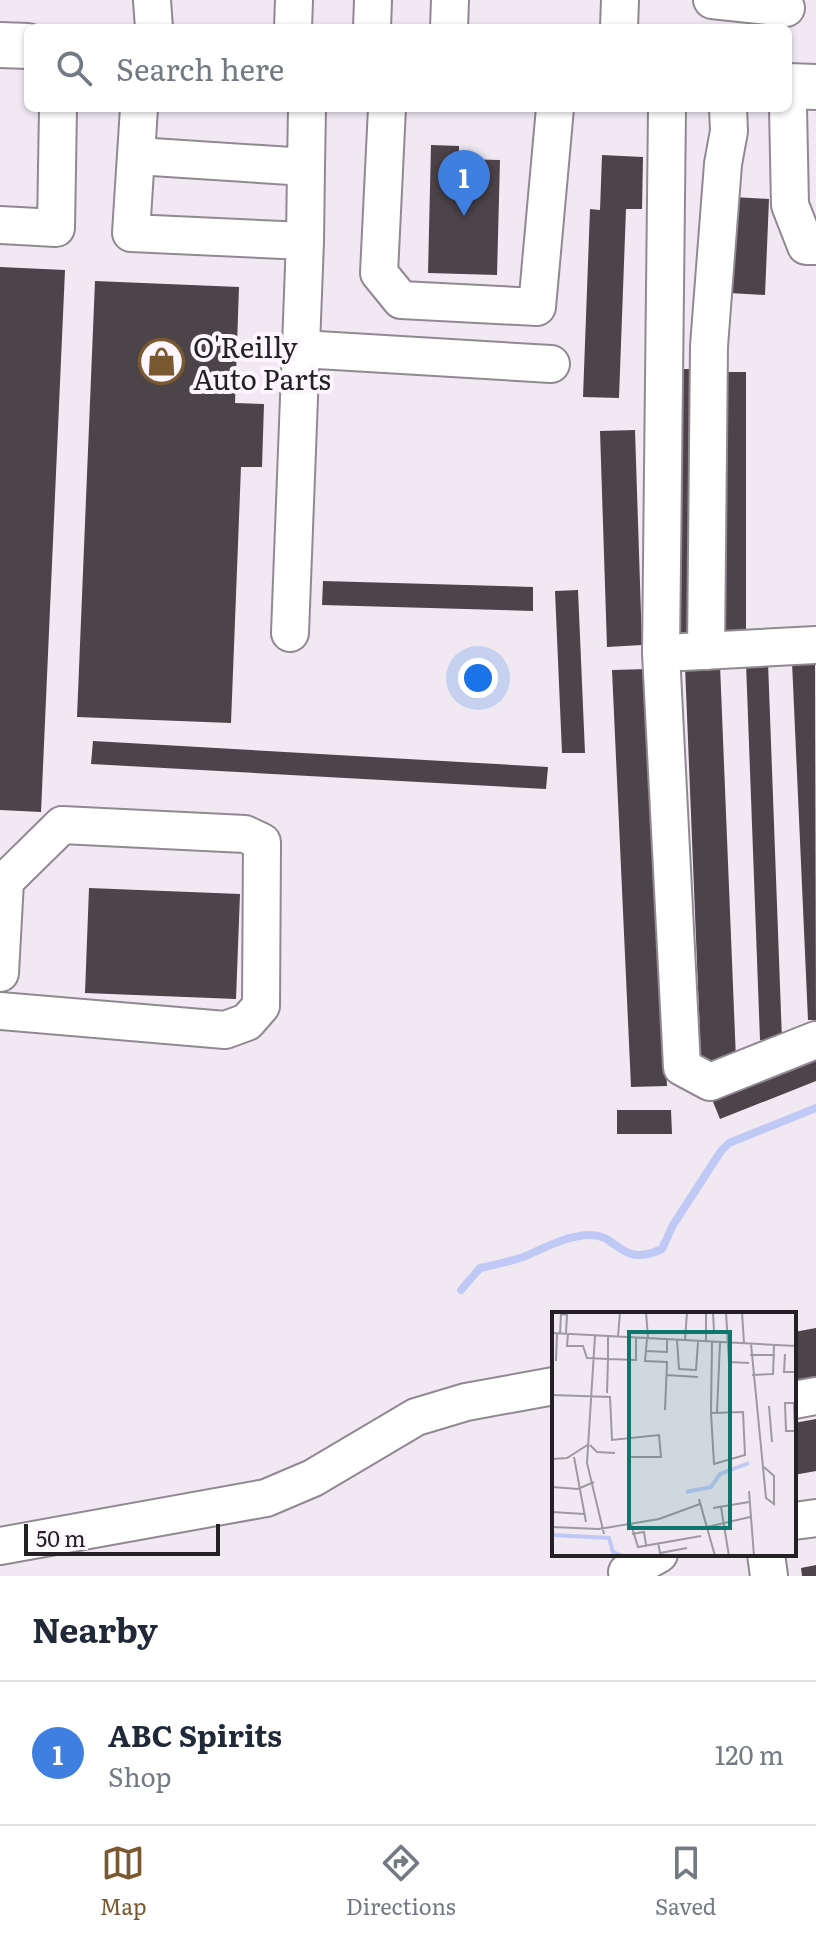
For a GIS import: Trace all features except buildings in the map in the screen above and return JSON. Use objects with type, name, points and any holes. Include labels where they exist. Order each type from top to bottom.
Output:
[{"type":"main road","points":[[0,45],[24,46]]},
{"type":"main road","points":[[792,86],[816,87]]},
{"type":"street","points":[[152,0],[154,24]]},
{"type":"street","points":[[293,24],[294,0]]},
{"type":"street","points":[[372,24],[373,0]]},
{"type":"street","points":[[449,24],[450,0]]},
{"type":"street","points":[[619,24],[620,0]]},
{"type":"street","points":[[712,0],[786,12]]},
{"type":"street","points":[[0,225],[56,228],[58,112]]},
{"type":"street","points":[[139,112],[131,233],[305,241]]},
{"type":"street","points":[[290,633],[307,112]]},
{"type":"street","points":[[387,112],[379,273],[401,300],[537,307],[555,112]]},
{"type":"street","points":[[667,112],[661,653],[682,1067],[710,1082],[816,1040]]},
{"type":"street","points":[[706,651],[709,346],[728,112]]},
{"type":"street","points":[[788,112],[790,205],[806,246],[816,246]]},
{"type":"street","points":[[137,156],[306,167]]},
{"type":"street","points":[[301,349],[551,364]]},
{"type":"street","points":[[661,653],[816,645]]},
{"type":"street","points":[[0,973],[2,881],[62,825],[245,834],[262,842],[261,1006],[247,1022],[225,1030],[0,1011]]},
{"type":"street","points":[[11,1555],[266,1498],[313,1478],[416,1417],[466,1402],[552,1386]]},
{"type":"street","points":[[796,1400],[816,1396]]},
{"type":"street","points":[[796,1521],[816,1518]]},
{"type":"street","points":[[623,1567],[653,1556]]},
{"type":"street","points":[[766,1556],[769,1576]]},
{"type":"waterway","points":[[461,1290],[480,1268],[523,1257],[579,1236],[598,1236],[637,1255],[662,1249],[673,1225],[729,1143],[816,1108]]},
{"type":"place","name":"ABC Spirits","points":[[464,216]]},
{"type":"place","name":"O'Reilly Auto Parts","points":[[162,362]]}]
